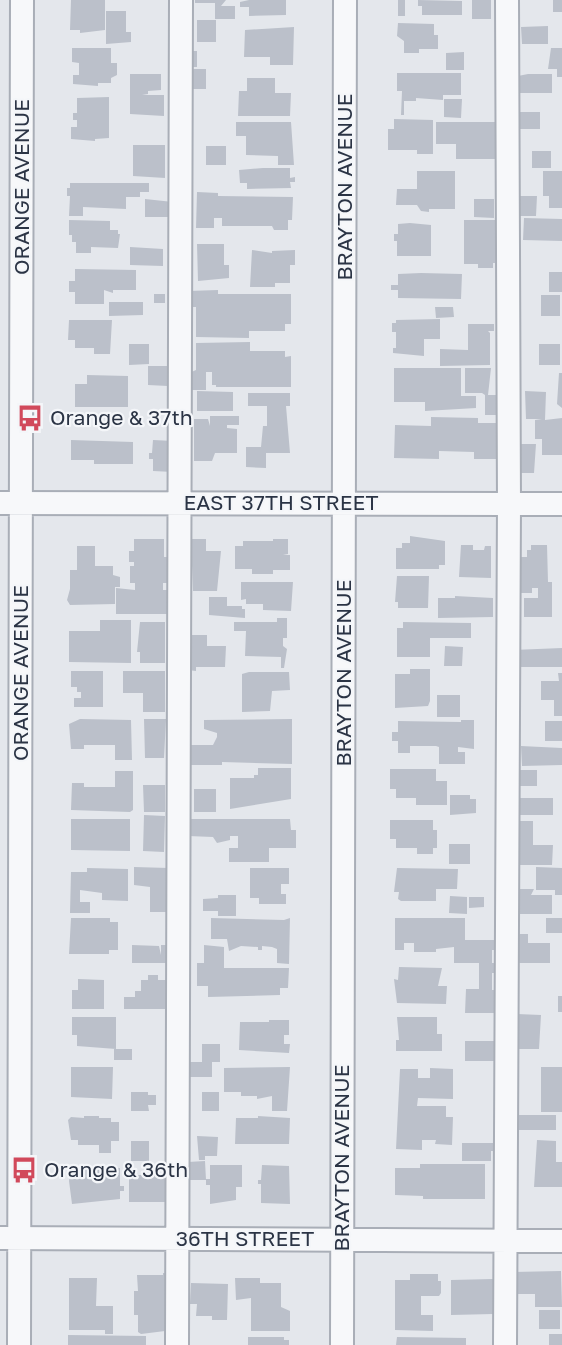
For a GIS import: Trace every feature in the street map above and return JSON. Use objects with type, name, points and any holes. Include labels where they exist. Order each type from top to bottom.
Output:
[{"type":"street","name":"ORANGE AVENUE","points":[[19,1345],[9,1237],[10,503],[22,0]]},
{"type":"street","points":[[177,1345],[181,0]]},
{"type":"street","name":"BRAYTON AVENUE","points":[[342,1345],[345,0]]},
{"type":"street","points":[[505,1345],[509,504],[507,0]]},
{"type":"street","name":"EAST 37TH STREET","points":[[10,503],[562,504]]},
{"type":"street","name":"36TH STREET","points":[[9,1237],[562,1241]]},
{"type":"building","points":[[71,0],[105,0],[105,30],[80,33],[80,30],[70,30]]},
{"type":"building","points":[[195,0],[226,0],[221,6],[235,6],[235,19],[215,19],[215,3],[195,3]]},
{"type":"building","points":[[286,0],[286,15],[249,16],[249,7],[240,7],[240,2]]},
{"type":"building","points":[[398,0],[405,0],[405,16],[398,16]]},
{"type":"building","points":[[418,0],[462,1],[462,15],[422,15],[422,6],[418,6]]},
{"type":"building","points":[[472,0],[491,0],[491,19],[472,19]]},
{"type":"building","points":[[553,0],[562,0],[562,12],[553,12]]},
{"type":"building","points":[[106,11],[126,11],[126,32],[131,32],[131,42],[106,44]]},
{"type":"building","points":[[197,20],[216,20],[216,42],[197,42]]},
{"type":"building","points":[[398,23],[434,24],[434,35],[438,35],[438,49],[419,49],[419,53],[404,53],[404,41],[397,36]]},
{"type":"building","points":[[548,26],[548,44],[522,44],[521,27]]},
{"type":"building","points":[[294,27],[293,65],[270,65],[270,57],[244,57],[245,30]]},
{"type":"building","points":[[72,48],[111,48],[111,63],[117,63],[117,75],[111,78],[111,83],[98,83],[98,86],[73,84],[73,75],[79,75],[79,63],[72,62]]},
{"type":"building","points":[[551,48],[562,48],[562,77],[557,77],[557,69],[548,69]]},
{"type":"building","points":[[189,51],[197,51],[197,67],[189,67]]},
{"type":"building","points":[[464,52],[464,70],[446,70],[446,53]]},
{"type":"building","points":[[188,69],[206,69],[206,89],[188,89]]},
{"type":"building","points":[[397,73],[461,73],[461,95],[443,95],[443,100],[416,98],[416,101],[404,101],[404,115],[401,115],[402,91],[397,91]]},
{"type":"building","points":[[130,74],[161,74],[161,90],[148,91],[148,94],[142,95],[164,95],[164,116],[130,114]]},
{"type":"building","points":[[552,74],[552,93],[519,93],[518,76]]},
{"type":"building","points":[[247,78],[275,78],[275,93],[291,93],[290,116],[238,116],[239,91],[247,91]]},
{"type":"building","points":[[109,97],[109,138],[95,139],[95,141],[71,139],[71,127],[77,127],[77,120],[73,120],[73,113],[77,113],[77,98]]},
{"type":"building","points":[[444,99],[462,99],[461,118],[444,117]]},
{"type":"building","points":[[520,112],[540,112],[540,129],[520,129]]},
{"type":"building","points":[[394,119],[433,120],[433,154],[417,154],[417,150],[388,150],[388,129],[394,129]]},
{"type":"building","points":[[236,122],[291,122],[294,165],[278,165],[278,156],[246,155],[246,136],[236,136]]},
{"type":"building","points":[[436,122],[499,122],[499,159],[456,159],[456,144],[436,144]]},
{"type":"building","points":[[133,145],[165,145],[165,178],[133,176]]},
{"type":"building","points":[[206,146],[226,146],[226,165],[206,165]]},
{"type":"building","points":[[532,151],[551,151],[551,168],[532,168]]},
{"type":"building","points":[[290,168],[290,178],[295,177],[295,182],[290,182],[291,188],[247,189],[247,183],[240,183],[239,170]]},
{"type":"building","points":[[417,171],[455,171],[455,209],[429,209],[429,212],[421,211],[417,205],[396,205],[397,189],[417,189]]},
{"type":"building","points":[[543,171],[562,171],[562,208],[549,208],[549,196],[543,196]]},
{"type":"building","points":[[70,183],[149,183],[149,192],[140,192],[140,197],[126,197],[126,209],[83,207],[83,216],[69,216],[70,196],[67,196],[67,188],[70,188]]},
{"type":"building","points":[[197,192],[218,193],[218,196],[293,197],[292,220],[288,220],[288,230],[274,230],[272,226],[222,226],[222,218],[214,218],[214,228],[196,228]]},
{"type":"building","points":[[515,196],[537,196],[536,216],[515,216]]},
{"type":"building","points":[[145,199],[173,202],[173,217],[145,217]]},
{"type":"building","points":[[474,199],[494,199],[494,218],[474,217]]},
{"type":"building","points":[[524,218],[562,219],[562,241],[523,240]]},
{"type":"building","points":[[69,220],[110,221],[110,230],[118,230],[120,234],[118,248],[91,247],[91,253],[76,253],[76,242],[72,242],[72,235],[69,235]]},
{"type":"building","points":[[464,220],[495,220],[493,268],[478,268],[478,264],[464,264]]},
{"type":"building","points":[[398,224],[431,225],[431,256],[397,256],[397,241],[394,241],[394,234],[398,234]]},
{"type":"building","points":[[197,244],[224,244],[224,265],[229,265],[229,278],[198,281]]},
{"type":"building","points":[[130,247],[163,249],[163,266],[130,265]]},
{"type":"building","points":[[252,250],[272,253],[272,251],[295,250],[295,265],[290,265],[290,283],[275,283],[275,287],[250,287]]},
{"type":"building","points":[[75,269],[136,270],[136,290],[113,290],[113,293],[104,290],[104,304],[75,304],[75,292],[69,292],[69,281],[75,281]]},
{"type":"building","points":[[549,272],[562,272],[562,292],[549,292]]},
{"type":"building","points":[[398,274],[462,274],[461,299],[398,298],[398,290],[391,290],[391,285],[398,285]]},
{"type":"building","points":[[218,290],[218,294],[291,294],[291,324],[285,324],[285,331],[249,331],[249,338],[196,337],[196,307],[188,307],[188,291]]},
{"type":"building","points":[[154,294],[165,294],[165,303],[154,303]]},
{"type":"building","points":[[541,295],[560,295],[560,316],[541,316]]},
{"type":"building","points":[[109,302],[143,302],[143,315],[109,316]]},
{"type":"building","points":[[435,307],[453,307],[454,317],[436,318]]},
{"type":"building","points":[[440,319],[440,339],[424,339],[424,356],[393,353],[393,348],[396,348],[396,332],[392,332],[392,323],[396,323],[396,320]]},
{"type":"building","points":[[69,320],[112,320],[110,354],[94,354],[94,348],[75,348],[75,340],[68,340]]},
{"type":"building","points":[[468,324],[494,324],[494,331],[488,331],[490,333],[490,365],[440,366],[440,349],[468,350]]},
{"type":"building","points":[[250,342],[250,351],[285,351],[285,357],[291,356],[291,387],[216,387],[212,385],[212,372],[206,372],[206,390],[188,390],[187,374],[196,370],[196,343]]},
{"type":"building","points":[[129,344],[149,344],[149,364],[129,365]]},
{"type":"building","points":[[539,344],[560,344],[560,365],[539,365]]},
{"type":"building","points":[[148,366],[168,366],[168,386],[148,385]]},
{"type":"building","points":[[394,368],[461,368],[461,396],[476,396],[476,408],[425,411],[425,402],[394,402]]},
{"type":"building","points":[[465,368],[491,368],[488,395],[498,395],[498,415],[485,415],[485,395],[482,393],[465,393]]},
{"type":"building","points":[[559,373],[562,373],[562,408],[557,404]]},
{"type":"building","points":[[87,375],[128,376],[128,407],[75,407],[75,384],[87,384]]},
{"type":"building","points":[[197,391],[233,392],[233,411],[197,411]]},
{"type":"building","points":[[525,391],[546,392],[545,420],[562,418],[562,455],[542,455],[542,439],[535,439],[535,420],[542,419],[526,419]]},
{"type":"building","points":[[248,393],[290,393],[290,406],[286,406],[290,453],[266,453],[266,468],[246,467],[246,447],[261,447],[263,426],[267,426],[267,406],[248,406]]},
{"type":"building","points":[[210,416],[239,416],[239,425],[227,425],[227,428],[237,429],[237,453],[215,453],[212,461],[194,461],[194,419],[208,419],[210,426]]},
{"type":"building","points":[[431,417],[478,418],[478,423],[498,423],[497,459],[474,459],[474,452],[439,451],[439,459],[394,458],[395,425],[431,426]]},
{"type":"building","points":[[71,440],[133,442],[133,464],[94,464],[94,460],[71,460]]},
{"type":"building","points":[[153,440],[174,441],[173,472],[153,471],[153,459],[149,459],[149,453],[152,453]]},
{"type":"building","points":[[514,444],[536,444],[534,473],[514,473]]},
{"type":"building","points":[[410,536],[445,541],[445,565],[439,565],[439,569],[396,569],[396,548],[402,548],[402,543],[410,543]]},
{"type":"building","points":[[134,539],[164,539],[164,557],[173,557],[172,583],[163,583],[163,590],[169,590],[169,614],[116,614],[116,588],[135,590],[135,583],[130,583],[130,566],[134,566],[134,562],[129,562],[129,551],[134,551]]},
{"type":"building","points":[[191,539],[206,539],[206,551],[221,551],[217,591],[193,591]]},
{"type":"building","points":[[273,539],[288,539],[288,554],[283,555],[290,555],[290,570],[273,570],[273,574],[252,574],[252,569],[235,569],[235,546],[243,546],[243,541],[273,541]]},
{"type":"building","points":[[461,545],[473,545],[473,550],[484,550],[485,546],[491,546],[491,578],[459,577]]},
{"type":"building","points":[[531,545],[547,545],[548,582],[552,582],[552,617],[524,617],[524,598],[538,598],[538,588],[532,588],[532,593],[521,593],[521,557],[527,557],[527,550],[531,550]]},
{"type":"building","points":[[77,546],[95,546],[95,566],[113,566],[113,575],[120,577],[120,587],[115,587],[115,604],[70,605],[67,600],[70,589],[70,570],[77,570]]},
{"type":"building","points":[[397,576],[429,576],[428,608],[398,608],[398,602],[395,602]]},
{"type":"building","points":[[241,582],[293,582],[291,611],[263,610],[263,604],[246,604],[246,599],[241,600]]},
{"type":"building","points":[[455,596],[493,598],[493,617],[438,618],[438,598],[455,598]]},
{"type":"building","points":[[209,597],[227,597],[227,606],[242,606],[242,609],[245,609],[245,618],[209,615]]},
{"type":"building","points":[[277,618],[287,618],[287,638],[283,638],[283,646],[287,649],[284,668],[281,668],[281,657],[245,656],[246,631],[234,631],[234,622],[277,622]]},
{"type":"building","points":[[100,620],[131,620],[131,663],[69,662],[69,631],[100,631]]},
{"type":"building","points":[[140,622],[165,622],[165,663],[140,663],[140,652],[137,652]]},
{"type":"building","points":[[403,622],[471,623],[471,638],[430,638],[430,657],[397,657],[397,628],[403,628]]},
{"type":"building","points":[[188,635],[207,635],[207,646],[226,646],[225,667],[196,667],[196,671],[188,670]]},
{"type":"building","points":[[445,646],[463,647],[462,666],[444,666]]},
{"type":"building","points":[[562,648],[562,667],[513,667],[513,650]]},
{"type":"building","points":[[410,669],[430,669],[430,701],[428,706],[395,708],[395,674],[410,674]]},
{"type":"building","points":[[71,671],[103,671],[103,707],[74,707],[74,698],[81,698],[81,692],[77,692],[77,687],[71,687]]},
{"type":"building","points":[[123,671],[165,671],[165,712],[143,712],[143,693],[123,693]]},
{"type":"building","points":[[289,672],[290,690],[272,691],[270,711],[242,712],[242,674]]},
{"type":"building","points":[[558,673],[562,673],[562,716],[554,716],[554,700],[541,700],[541,681],[559,681]]},
{"type":"building","points":[[437,695],[460,695],[460,717],[437,717]]},
{"type":"building","points":[[80,719],[131,720],[132,760],[115,760],[115,745],[84,745],[84,749],[71,749],[69,724]]},
{"type":"building","points":[[144,719],[166,719],[164,758],[145,758]]},
{"type":"building","points":[[292,719],[292,764],[222,762],[222,765],[190,765],[190,745],[213,745],[217,737],[217,733],[204,729],[204,720]]},
{"type":"building","points":[[461,720],[474,720],[474,749],[458,747],[458,752],[465,752],[465,764],[439,764],[439,747],[436,746],[410,746],[410,753],[398,753],[398,741],[392,741],[392,732],[398,732],[398,721],[461,722]]},
{"type":"building","points":[[545,721],[562,721],[562,741],[545,741]]},
{"type":"building","points":[[521,746],[562,748],[562,765],[522,766]]},
{"type":"building","points":[[258,768],[291,768],[291,799],[230,809],[230,778],[254,778],[254,775],[258,775]]},
{"type":"building","points":[[390,769],[436,769],[436,781],[447,781],[447,805],[416,805],[416,798],[396,798],[396,789],[390,789]]},
{"type":"building","points":[[513,770],[537,770],[537,786],[513,786]]},
{"type":"building","points":[[115,771],[133,771],[133,810],[130,812],[71,810],[72,783],[84,783],[84,787],[115,787]]},
{"type":"building","points":[[143,785],[165,785],[165,812],[144,812]]},
{"type":"building","points":[[194,789],[216,789],[216,812],[194,812]]},
{"type":"building","points":[[450,795],[470,795],[470,799],[476,799],[476,813],[450,815]]},
{"type":"building","points":[[513,798],[553,798],[553,815],[513,815]]},
{"type":"building","points":[[144,815],[165,816],[164,852],[143,851]]},
{"type":"building","points":[[71,819],[130,819],[130,851],[71,850]]},
{"type":"building","points":[[188,819],[290,819],[291,830],[296,830],[296,848],[269,848],[269,862],[229,862],[229,848],[238,848],[238,836],[230,836],[230,840],[217,843],[213,837],[188,836]]},
{"type":"building","points":[[390,820],[433,820],[433,830],[437,830],[437,848],[433,848],[433,854],[417,854],[417,848],[396,848],[396,839],[390,839]]},
{"type":"building","points":[[514,821],[533,821],[533,845],[553,845],[552,865],[513,865]]},
{"type":"building","points":[[449,844],[470,844],[470,864],[449,864]]},
{"type":"building","points":[[134,867],[169,868],[168,912],[150,912],[150,887],[134,885]]},
{"type":"building","points":[[536,867],[562,868],[562,895],[555,895],[555,890],[536,890]]},
{"type":"building","points":[[87,868],[128,869],[128,901],[102,900],[102,893],[80,890],[80,902],[90,902],[90,913],[70,913],[71,872],[87,872]]},
{"type":"building","points":[[250,868],[289,868],[289,884],[281,884],[281,894],[286,894],[286,904],[259,904],[259,898],[250,898]]},
{"type":"building","points":[[397,868],[458,869],[457,889],[436,889],[436,901],[401,901],[398,899],[399,892],[394,892]]},
{"type":"building","points":[[513,889],[534,889],[531,895],[552,895],[552,914],[513,914]]},
{"type":"building","points":[[218,895],[236,895],[236,916],[218,916],[218,911],[203,911],[203,899],[218,898]]},
{"type":"building","points":[[450,896],[467,897],[467,914],[449,913]]},
{"type":"building","points":[[469,897],[484,897],[484,907],[469,908]]},
{"type":"building","points":[[71,918],[110,918],[110,922],[118,922],[118,950],[109,950],[109,954],[69,954]]},
{"type":"building","points":[[211,918],[284,920],[290,918],[289,964],[277,963],[277,949],[272,947],[262,946],[262,950],[258,950],[258,947],[241,946],[229,951],[227,939],[211,939]]},
{"type":"building","points":[[395,918],[465,918],[465,940],[497,940],[497,950],[492,950],[492,963],[497,963],[496,973],[492,973],[492,990],[499,990],[499,1013],[465,1013],[466,989],[479,989],[479,963],[454,963],[454,947],[436,949],[436,952],[414,952],[414,943],[404,943],[404,950],[395,950]]},
{"type":"building","points":[[546,918],[562,918],[562,933],[546,933]]},
{"type":"building","points":[[514,934],[528,934],[528,943],[550,943],[550,963],[513,963]]},
{"type":"building","points":[[132,945],[159,946],[161,955],[161,945],[173,945],[173,963],[132,963]]},
{"type":"building","points":[[204,945],[224,947],[224,968],[289,968],[288,988],[280,988],[280,995],[208,997],[208,986],[197,986],[197,963],[204,963]]},
{"type":"building","points":[[399,967],[442,968],[438,986],[447,986],[446,1004],[397,1003],[394,979],[398,980]]},
{"type":"building","points":[[148,975],[158,975],[158,980],[168,980],[168,1009],[124,1009],[124,997],[135,997],[135,991],[141,991],[141,980],[148,980]]},
{"type":"building","points":[[78,979],[104,980],[104,1009],[72,1009],[72,990],[78,990]]},
{"type":"building","points":[[558,996],[562,996],[562,1012],[558,1012]]},
{"type":"building","points":[[517,1014],[541,1015],[539,1049],[517,1049]]},
{"type":"building","points":[[72,1017],[116,1017],[116,1049],[77,1046],[77,1035],[72,1035]]},
{"type":"building","points":[[397,1017],[437,1017],[437,1034],[442,1034],[442,1051],[396,1051],[396,1040],[399,1040]]},
{"type":"building","points":[[269,1020],[289,1020],[289,1035],[284,1035],[284,1044],[290,1044],[289,1053],[239,1050],[240,1022],[269,1022]]},
{"type":"building","points":[[465,1041],[498,1041],[498,1061],[465,1061]]},
{"type":"building","points":[[202,1044],[220,1044],[220,1062],[212,1062],[212,1077],[187,1077],[188,1062],[202,1062]]},
{"type":"building","points":[[114,1049],[132,1049],[132,1060],[114,1060]]},
{"type":"building","points":[[71,1067],[113,1067],[112,1099],[71,1097]]},
{"type":"building","points":[[290,1067],[287,1111],[272,1111],[272,1096],[257,1099],[257,1096],[241,1096],[241,1092],[224,1092],[224,1068]]},
{"type":"building","points":[[541,1067],[562,1067],[562,1112],[541,1112]]},
{"type":"building","points":[[430,1068],[453,1069],[453,1099],[418,1098],[417,1106],[446,1106],[446,1117],[453,1117],[452,1145],[435,1144],[436,1140],[422,1140],[422,1150],[396,1149],[400,1069],[418,1069],[418,1078],[430,1078]]},
{"type":"building","points":[[131,1092],[148,1092],[148,1095],[156,1095],[156,1105],[148,1105],[149,1111],[131,1111]]},
{"type":"building","points":[[202,1092],[219,1092],[219,1111],[202,1111]]},
{"type":"building","points":[[518,1115],[556,1115],[556,1130],[518,1130]]},
{"type":"building","points":[[84,1116],[111,1118],[111,1122],[119,1122],[119,1141],[111,1141],[111,1153],[99,1153],[99,1145],[78,1145],[78,1140],[71,1140],[68,1120],[71,1117],[84,1118]]},
{"type":"building","points":[[258,1116],[290,1118],[289,1144],[235,1144],[236,1118],[258,1118]]},
{"type":"building","points":[[197,1136],[218,1137],[217,1156],[205,1156],[205,1160],[199,1160]]},
{"type":"building","points":[[537,1140],[556,1141],[556,1162],[562,1162],[562,1187],[534,1187]]},
{"type":"building","points":[[131,1141],[149,1141],[149,1161],[131,1161]]},
{"type":"building","points":[[462,1143],[495,1143],[495,1151],[491,1151],[491,1161],[462,1161]]},
{"type":"building","points":[[205,1161],[206,1180],[188,1180],[188,1162]]},
{"type":"building","points":[[420,1164],[485,1164],[485,1199],[423,1199],[423,1196],[395,1195],[395,1168],[420,1168]]},
{"type":"building","points":[[210,1165],[242,1165],[242,1187],[236,1187],[236,1200],[210,1204],[210,1185],[206,1185],[206,1179],[210,1179]]},
{"type":"building","points":[[262,1165],[289,1166],[290,1204],[261,1203],[261,1184],[258,1184],[258,1180],[261,1180]]},
{"type":"building","points":[[71,1167],[120,1168],[120,1186],[124,1186],[124,1191],[120,1191],[120,1199],[72,1204],[69,1181]]},
{"type":"building","points":[[129,1175],[172,1175],[172,1202],[129,1202]]},
{"type":"building","points":[[561,1271],[562,1307],[535,1307],[535,1294],[513,1294],[513,1272]]},
{"type":"building","points":[[163,1273],[173,1273],[173,1304],[165,1304],[165,1331],[141,1334],[138,1332],[138,1315],[134,1315],[134,1291],[138,1291],[137,1275],[163,1275]]},
{"type":"building","points":[[410,1274],[438,1274],[438,1281],[441,1281],[439,1296],[421,1296],[421,1315],[433,1315],[433,1331],[395,1330],[395,1280],[410,1280]]},
{"type":"building","points":[[69,1278],[97,1278],[96,1306],[113,1306],[113,1334],[105,1334],[105,1330],[69,1330]]},
{"type":"building","points":[[235,1278],[260,1278],[260,1283],[281,1283],[281,1307],[290,1311],[290,1331],[251,1331],[251,1298],[236,1300]]},
{"type":"building","points":[[493,1279],[493,1314],[451,1315],[451,1280]]},
{"type":"building","points":[[191,1283],[228,1284],[227,1320],[212,1320],[212,1316],[196,1316],[197,1304],[190,1304]]},
{"type":"building","points":[[539,1310],[560,1310],[560,1329],[539,1329]]},
{"type":"building","points":[[549,1334],[562,1334],[562,1345],[549,1345]]},
{"type":"building","points":[[68,1335],[146,1336],[146,1345],[68,1345]]},
{"type":"building","points":[[248,1337],[284,1337],[284,1340],[289,1340],[289,1345],[248,1345]]},
{"type":"building","points":[[397,1337],[466,1338],[466,1345],[396,1345]]},
{"type":"place","name":"Orange & 37th","points":[[30,418]]},
{"type":"place","name":"Orange & 36th","points":[[24,1170]]}]
